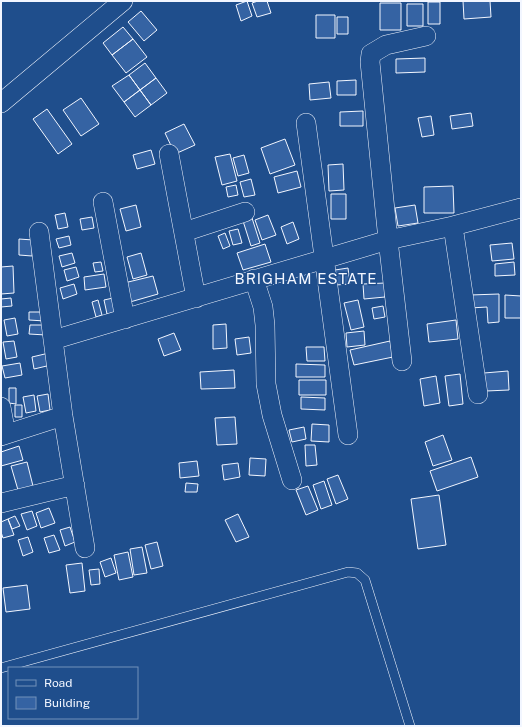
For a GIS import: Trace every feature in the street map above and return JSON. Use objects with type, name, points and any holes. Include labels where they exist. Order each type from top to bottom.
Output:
[{"type":"street","points":[[1,103],[123,1]]},
{"type":"street","points":[[402,361],[370,62],[371,54],[386,45],[426,36]]},
{"type":"street","points":[[306,123],[348,435]]},
{"type":"street","points":[[169,154],[196,298]]},
{"type":"street","points":[[103,202],[125,319]]},
{"type":"street","points":[[53,340],[388,240],[453,226],[521,208]]},
{"type":"street","points":[[184,232],[245,212]]},
{"type":"street","points":[[453,226],[478,394]]},
{"type":"street","points":[[39,232],[63,416],[85,548]]},
{"type":"street","points":[[254,279],[263,307],[265,325],[266,384],[270,407],[292,480]]},
{"type":"street","points":[[1,407],[3,435],[63,416]]},
{"type":"street","points":[[1,503],[75,485]]},
{"type":"lane","points":[[1,668],[348,572],[357,573],[365,580],[410,726]]},
{"type":"building","points":[[247,1],[252,16],[241,21],[236,5]]},
{"type":"building","points":[[267,1],[271,13],[257,17],[252,3]]},
{"type":"building","points":[[463,1],[490,1],[491,17],[464,19]]},
{"type":"building","points":[[428,2],[440,2],[440,24],[428,24]]},
{"type":"building","points":[[380,3],[401,3],[401,30],[380,30]]},
{"type":"building","points":[[407,4],[423,4],[423,26],[407,26]]},
{"type":"building","points":[[141,11],[157,30],[144,41],[128,22]]},
{"type":"building","points":[[316,15],[335,15],[335,38],[316,38]]},
{"type":"building","points":[[337,17],[348,17],[348,34],[337,34]]},
{"type":"building","points":[[123,27],[133,39],[112,55],[103,43]]},
{"type":"building","points":[[133,39],[147,57],[126,73],[112,55]]},
{"type":"building","points":[[425,58],[425,72],[396,73],[396,59]]},
{"type":"building","points":[[145,63],[156,78],[140,90],[129,75]]},
{"type":"building","points":[[129,75],[140,90],[124,102],[112,86]]},
{"type":"building","points":[[156,78],[167,93],[151,105],[140,90]]},
{"type":"building","points":[[356,80],[356,95],[337,95],[337,81]]},
{"type":"building","points":[[329,82],[331,98],[310,100],[309,84]]},
{"type":"building","points":[[140,90],[151,105],[135,117],[124,102]]},
{"type":"building","points":[[81,98],[99,124],[81,136],[63,110]]},
{"type":"building","points":[[47,109],[72,144],[58,154],[33,119]]},
{"type":"building","points":[[363,111],[363,126],[340,126],[340,112]]},
{"type":"building","points":[[471,113],[473,126],[452,129],[450,116]]},
{"type":"building","points":[[431,116],[434,135],[422,137],[418,118]]},
{"type":"building","points":[[184,124],[195,145],[175,154],[165,133]]},
{"type":"building","points":[[285,139],[295,165],[270,174],[261,148]]},
{"type":"building","points":[[151,150],[155,164],[137,169],[133,155]]},
{"type":"building","points":[[230,154],[237,181],[222,185],[215,157]]},
{"type":"building","points":[[244,155],[249,173],[238,176],[233,158]]},
{"type":"building","points":[[343,164],[344,190],[329,191],[328,165]]},
{"type":"building","points":[[297,171],[301,187],[278,193],[274,177]]},
{"type":"building","points":[[251,179],[255,195],[244,197],[240,182]]},
{"type":"building","points":[[236,185],[238,195],[228,197],[226,187]]},
{"type":"building","points":[[453,186],[454,213],[424,213],[424,187]]},
{"type":"building","points":[[331,194],[346,194],[346,219],[331,219]]},
{"type":"building","points":[[136,205],[141,227],[126,231],[120,209]]},
{"type":"building","points":[[415,205],[418,223],[398,226],[395,208]]},
{"type":"building","points":[[65,213],[68,227],[58,229],[55,215]]},
{"type":"building","points":[[268,215],[276,235],[262,240],[255,220]]},
{"type":"building","points":[[92,217],[94,228],[82,230],[80,219]]},
{"type":"building","points":[[252,218],[260,243],[251,246],[243,221]]},
{"type":"building","points":[[293,222],[299,239],[287,244],[281,227]]},
{"type":"building","points":[[238,229],[242,243],[233,245],[229,231]]},
{"type":"building","points":[[225,233],[230,246],[223,249],[218,236]]},
{"type":"building","points":[[69,236],[71,245],[59,248],[56,239]]},
{"type":"building","points":[[19,239],[33,240],[32,256],[19,255]]},
{"type":"building","points":[[512,243],[514,259],[492,261],[490,245]]},
{"type":"building","points":[[265,244],[271,262],[243,270],[237,253]]},
{"type":"building","points":[[72,253],[75,263],[62,267],[59,256]]},
{"type":"building","points":[[141,253],[147,275],[133,279],[127,257]]},
{"type":"building","points":[[101,262],[103,271],[95,272],[93,263]]},
{"type":"building","points":[[514,262],[515,275],[495,276],[495,264]]},
{"type":"building","points":[[13,266],[14,293],[1,294],[1,267]]},
{"type":"building","points":[[76,267],[79,277],[67,281],[64,270]]},
{"type":"building","points":[[348,268],[350,284],[336,285],[335,270]]},
{"type":"building","points":[[104,274],[106,287],[85,290],[84,277]]},
{"type":"building","points":[[153,276],[158,294],[130,302],[124,283]]},
{"type":"building","points":[[385,283],[385,297],[364,299],[363,284]]},
{"type":"building","points":[[74,284],[77,294],[63,299],[60,288]]},
{"type":"building","points":[[499,294],[499,322],[488,323],[487,307],[470,308],[470,295]]},
{"type":"building","points":[[505,295],[521,296],[521,318],[505,318]]},
{"type":"building","points":[[11,298],[12,306],[1,307],[1,299]]},
{"type":"building","points":[[113,298],[116,312],[107,314],[104,300]]},
{"type":"building","points":[[98,300],[102,315],[96,317],[92,302]]},
{"type":"building","points":[[358,300],[364,327],[351,330],[344,303]]},
{"type":"building","points":[[383,306],[385,317],[374,319],[372,308]]},
{"type":"building","points":[[29,312],[45,312],[45,321],[29,320]]},
{"type":"building","points":[[15,318],[18,334],[7,336],[4,320]]},
{"type":"building","points":[[456,320],[458,339],[429,342],[427,324]]},
{"type":"building","points":[[226,324],[227,348],[213,349],[213,325]]},
{"type":"building","points":[[30,325],[46,325],[46,335],[29,334]]},
{"type":"building","points":[[364,331],[365,345],[347,347],[346,333]]},
{"type":"building","points":[[174,333],[181,350],[164,356],[158,339]]},
{"type":"building","points":[[249,337],[251,353],[237,355],[235,339]]},
{"type":"building","points":[[14,341],[17,357],[6,359],[3,342]]},
{"type":"building","points":[[390,341],[393,357],[354,365],[350,350]]},
{"type":"building","points":[[306,347],[324,347],[325,361],[307,361]]},
{"type":"building","points":[[49,353],[51,365],[34,369],[32,357]]},
{"type":"building","points":[[20,363],[22,375],[5,378],[2,366]]},
{"type":"building","points":[[296,364],[325,365],[325,377],[296,377]]},
{"type":"building","points":[[234,370],[235,388],[201,389],[200,372]]},
{"type":"building","points":[[508,371],[509,390],[486,391],[484,373]]},
{"type":"building","points":[[460,374],[463,404],[449,406],[445,376]]},
{"type":"building","points":[[436,376],[440,403],[424,406],[420,379]]},
{"type":"building","points":[[299,380],[326,380],[326,395],[299,395]]},
{"type":"building","points":[[9,388],[16,388],[16,404],[9,403]]},
{"type":"building","points":[[48,394],[50,410],[40,412],[37,396]]},
{"type":"building","points":[[34,395],[36,411],[26,413],[23,397]]},
{"type":"building","points":[[301,397],[325,398],[325,410],[301,409]]},
{"type":"building","points":[[15,405],[22,405],[22,417],[15,417]]},
{"type":"building","points":[[235,417],[237,444],[217,445],[215,418]]},
{"type":"building","points":[[312,424],[329,425],[329,442],[311,441]]},
{"type":"building","points":[[304,427],[306,439],[292,442],[289,430]]},
{"type":"building","points":[[443,435],[452,460],[433,466],[425,442]]},
{"type":"building","points":[[305,445],[315,445],[317,465],[306,466]]},
{"type":"building","points":[[19,446],[23,460],[1,466],[1,452]]},
{"type":"building","points":[[471,457],[478,477],[437,491],[430,471]]},
{"type":"building","points":[[250,458],[266,459],[265,476],[249,475]]},
{"type":"building","points":[[197,461],[199,476],[180,478],[179,463]]},
{"type":"building","points":[[27,462],[33,486],[18,490],[11,466]]},
{"type":"building","points":[[238,463],[240,477],[224,480],[222,465]]},
{"type":"building","points":[[338,475],[348,499],[336,504],[327,479]]},
{"type":"building","points":[[324,481],[332,505],[321,509],[313,485]]},
{"type":"building","points":[[186,483],[198,484],[197,492],[185,492]]},
{"type":"building","points":[[308,486],[318,510],[306,515],[296,490]]},
{"type":"building","points":[[439,495],[446,545],[418,549],[411,499]]},
{"type":"building","points":[[49,508],[55,523],[41,528],[36,513]]},
{"type":"building","points":[[32,511],[37,526],[27,530],[21,514]]},
{"type":"building","points":[[238,514],[249,537],[236,542],[225,520]]},
{"type":"building","points":[[15,516],[20,526],[12,529],[8,519]]},
{"type":"building","points":[[8,519],[14,535],[3,538],[1,532],[1,522]]},
{"type":"building","points":[[70,527],[75,542],[65,546],[60,530]]},
{"type":"building","points":[[54,535],[60,550],[49,553],[44,538]]},
{"type":"building","points":[[28,537],[33,552],[23,556],[18,540]]},
{"type":"building","points":[[157,542],[163,566],[151,569],[145,545]]},
{"type":"building","points":[[142,547],[147,573],[134,575],[130,549]]},
{"type":"building","points":[[128,552],[133,577],[119,580],[114,555]]},
{"type":"building","points":[[111,558],[116,573],[105,577],[100,562]]},
{"type":"building","points":[[82,563],[85,591],[70,593],[66,565]]},
{"type":"building","points":[[99,569],[100,584],[91,585],[89,570]]},
{"type":"building","points":[[27,585],[30,609],[6,612],[3,588]]},
{"type":"district","name":"BRIGHAM ESTATE","points":[[306,278]]}]
